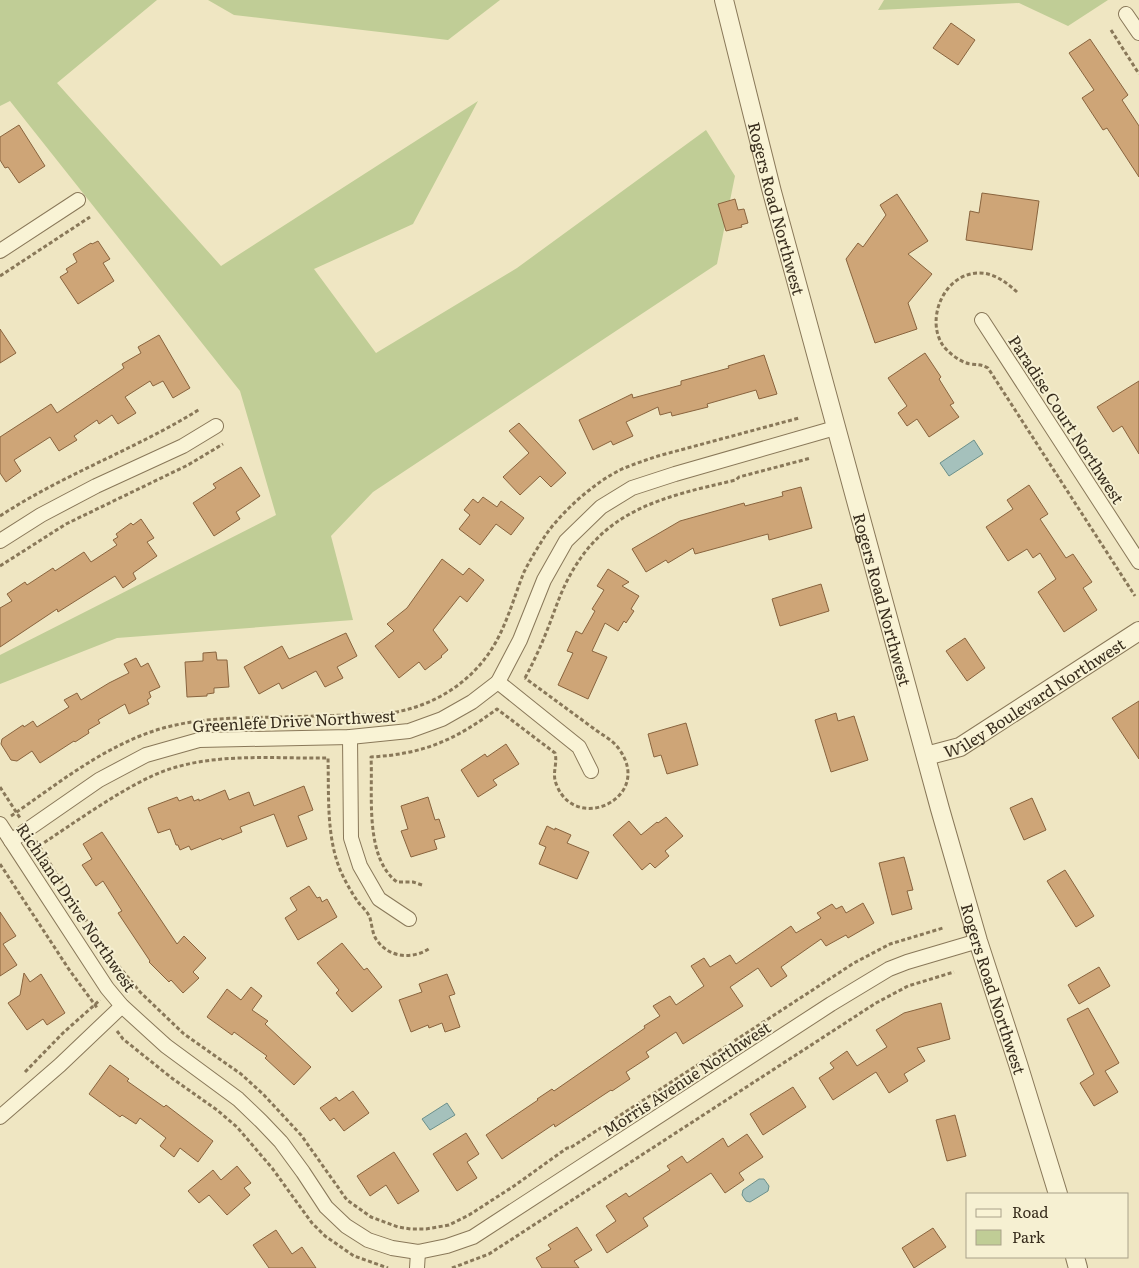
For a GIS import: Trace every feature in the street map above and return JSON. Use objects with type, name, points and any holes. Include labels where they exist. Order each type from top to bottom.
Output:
[{"type":"street","name":"Rogers Road Northwest","points":[[724,0],[772,192],[926,756],[978,941],[1058,1193]]},
{"type":"street","points":[[1126,14],[1139,33]]},
{"type":"street","points":[[0,251],[78,200]]},
{"type":"street","name":"Paradise Court Northwest","points":[[982,320],[1139,562]]},
{"type":"street","points":[[0,541],[40,515],[96,486],[183,446],[216,426]]},
{"type":"street","name":"Greenlefe Drive Northwest","points":[[11,841],[99,780],[146,755],[199,740],[350,737],[410,731],[442,719],[472,702],[498,682],[520,640],[544,580],[566,541],[601,507],[632,488],[836,428]]},
{"type":"street","name":"Wiley Boulevard Northwest","points":[[926,756],[960,747],[1139,631]]},
{"type":"street","points":[[498,682],[579,747],[591,771]]},
{"type":"street","points":[[350,737],[351,838],[360,866],[378,898],[409,919]]},
{"type":"street","name":"Richland Drive Northwest","points":[[6,820],[11,841],[107,988],[122,1006],[166,1046],[238,1099],[261,1121],[281,1142],[304,1172],[326,1207],[346,1226],[368,1240],[392,1248],[418,1252]]},
{"type":"street","name":"Morris Avenue Northwest","points":[[418,1252],[447,1246],[473,1237],[888,969],[978,941]]},
{"type":"street","points":[[0,1117],[60,1065],[122,1006]]},
{"type":"street","points":[[417,1268],[418,1252]]},
{"type":"path","points":[[1111,30],[1139,74]]},
{"type":"path","points":[[0,276],[90,217]]},
{"type":"path","points":[[0,516],[47,487],[166,430],[200,409]]},
{"type":"path","points":[[6,820],[95,758],[129,741],[158,730],[190,722],[223,718],[401,712],[425,704],[448,693],[476,670],[492,650],[502,630],[525,570],[536,550],[558,520],[587,493],[613,474],[639,463],[799,418]]},
{"type":"path","points":[[0,566],[66,524],[188,465],[223,444]]},
{"type":"path","points":[[521,684],[540,649],[560,596],[572,571],[589,548],[611,526],[633,511],[673,495],[736,480],[739,477],[810,458]]},
{"type":"path","points":[[422,885],[413,882],[397,882],[386,868],[379,854],[372,829],[371,757],[397,755],[433,746],[469,729],[497,709],[555,753],[554,778],[562,796],[570,803],[588,808],[606,806],[620,796],[625,788],[628,769],[626,760],[614,743],[525,678]]},
{"type":"path","points":[[39,846],[152,776],[171,770],[217,760],[328,758]]},
{"type":"path","points":[[0,787],[21,819]]},
{"type":"path","points":[[36,840],[79,910],[140,992],[167,1019],[240,1074],[278,1108],[301,1135],[347,1200],[371,1217],[398,1227],[426,1229],[449,1224],[469,1215],[567,1148],[573,1146],[854,962],[890,944],[943,928]]},
{"type":"path","points":[[0,864],[94,1005],[100,1011]]},
{"type":"path","points":[[452,1268],[489,1254],[876,1003],[908,986],[954,972]]},
{"type":"path","points":[[120,982],[127,976]]},
{"type":"path","points":[[21,1076],[100,999]]},
{"type":"path","points":[[115,1028],[123,1039],[173,1079],[217,1110],[237,1128],[272,1168],[307,1217],[325,1236],[354,1256],[388,1268]]},
{"type":"green space","points":[[0,0],[157,0],[57,83],[221,266],[478,101],[413,224],[314,269],[376,353],[517,268],[706,130],[735,176],[717,264],[373,492],[331,536],[353,620],[117,638],[0,684],[0,655],[276,515],[240,391],[10,101],[0,106]]},
{"type":"green space","points":[[208,0],[500,0],[448,40],[234,15]]},
{"type":"green space","points":[[884,0],[1108,0],[1068,26],[1019,3],[878,10]]},
{"type":"water","points":[[974,440],[983,454],[949,476],[940,463]]},
{"type":"water","points":[[447,1103],[455,1115],[430,1130],[422,1119]]},
{"type":"water","points":[[759,1179],[764,1179],[769,1186],[768,1191],[750,1202],[746,1201],[742,1195],[743,1190]]},
{"type":"building","points":[[951,23],[975,40],[958,65],[933,48]]},
{"type":"building","points":[[1090,39],[1128,95],[1122,100],[1139,126],[1139,177],[1107,128],[1103,130],[1082,98],[1094,90],[1069,53]]},
{"type":"building","points":[[19,125],[45,166],[19,183],[8,167],[5,168],[0,160],[0,137]]},
{"type":"building","points":[[982,193],[1039,201],[1032,250],[966,240],[970,211],[979,213]]},
{"type":"building","points":[[897,194],[928,241],[908,254],[932,274],[908,303],[917,329],[875,343],[846,259],[858,243],[863,247],[886,215],[880,205]]},
{"type":"building","points":[[735,199],[738,210],[744,209],[748,223],[741,225],[742,227],[726,231],[718,204]]},
{"type":"building","points":[[98,241],[110,259],[103,263],[114,281],[78,304],[60,277],[68,272],[66,269],[77,262],[73,254]]},
{"type":"building","points":[[0,329],[16,353],[0,363]]},
{"type":"building","points":[[159,335],[190,388],[173,398],[163,381],[153,386],[150,381],[125,397],[136,413],[118,424],[112,415],[99,424],[97,420],[74,436],[77,440],[59,451],[50,437],[14,460],[21,471],[6,482],[0,473],[0,437],[51,404],[57,413],[124,368],[122,364],[141,353],[138,347]]},
{"type":"building","points":[[925,353],[941,377],[939,379],[954,403],[950,405],[959,417],[929,437],[917,419],[907,426],[898,413],[907,406],[888,378]]},
{"type":"building","points":[[764,355],[777,394],[759,399],[756,390],[707,404],[708,407],[672,416],[671,412],[660,415],[658,407],[626,422],[633,436],[613,445],[611,441],[593,450],[579,420],[632,394],[633,398],[681,385],[681,381],[729,368],[728,366]]},
{"type":"building","points":[[1139,381],[1139,454],[1122,426],[1113,432],[1097,407]]},
{"type":"building","points":[[519,423],[566,473],[551,487],[540,476],[520,495],[503,477],[529,453],[509,431]]},
{"type":"building","points":[[241,467],[260,496],[236,512],[240,519],[214,536],[193,503],[216,488],[213,484]]},
{"type":"building","points":[[1029,485],[1048,514],[1040,519],[1066,558],[1073,554],[1092,582],[1083,588],[1097,610],[1064,632],[1038,592],[1056,579],[1040,553],[1033,558],[1027,549],[1008,561],[986,527],[1013,509],[1007,500]]},
{"type":"building","points":[[801,487],[812,528],[769,540],[768,534],[695,554],[693,548],[668,563],[666,560],[646,572],[632,549],[680,521],[744,503],[745,506],[783,496],[782,492]]},
{"type":"building","points":[[483,497],[497,507],[501,501],[524,518],[511,535],[496,524],[480,545],[459,529],[470,515],[464,510],[473,499],[478,503]]},
{"type":"building","points":[[141,519],[154,538],[147,542],[157,556],[133,573],[136,579],[123,588],[115,576],[58,612],[57,609],[0,647],[0,608],[12,601],[7,594],[25,582],[27,585],[53,568],[55,571],[84,552],[91,562],[117,545],[113,540],[118,537],[116,534],[131,523],[133,525]]},
{"type":"building","points":[[442,559],[463,575],[469,568],[484,580],[467,602],[460,596],[433,630],[448,650],[442,657],[425,670],[419,662],[399,678],[375,646],[394,631],[387,624],[407,608]]},
{"type":"building","points":[[608,569],[629,582],[622,586],[639,596],[631,609],[634,611],[626,623],[624,621],[618,631],[605,623],[592,651],[607,657],[588,699],[558,685],[573,653],[567,651],[576,631],[582,634],[595,611],[592,609],[604,590],[597,586]]},
{"type":"building","points":[[821,584],[829,611],[780,626],[772,599]]},
{"type":"building","points":[[346,633],[357,656],[337,667],[343,678],[325,687],[316,671],[282,689],[279,683],[259,694],[244,667],[282,646],[289,659]]},
{"type":"building","points":[[965,638],[985,668],[967,681],[946,651]]},
{"type":"building","points":[[216,652],[217,660],[227,660],[229,687],[214,688],[214,693],[207,694],[207,696],[187,697],[185,662],[203,661],[203,653]]},
{"type":"building","points":[[136,658],[141,667],[148,663],[160,687],[149,692],[151,697],[147,700],[149,704],[129,714],[125,704],[98,720],[100,723],[88,730],[89,733],[40,763],[32,751],[17,761],[11,760],[1,744],[2,739],[23,725],[24,727],[33,721],[37,727],[69,707],[64,700],[77,693],[81,700],[129,673],[124,664]]},
{"type":"building","points":[[1139,701],[1139,759],[1112,718]]},
{"type":"building","points":[[836,713],[838,721],[854,716],[868,760],[831,772],[815,720]]},
{"type":"building","points":[[686,723],[698,765],[667,774],[661,755],[654,757],[648,734]]},
{"type":"building","points":[[506,744],[519,764],[493,780],[497,785],[478,797],[461,770],[485,754],[487,757]]},
{"type":"building","points":[[304,786],[313,810],[298,816],[307,839],[287,847],[274,814],[240,827],[242,832],[222,840],[221,838],[191,850],[189,846],[180,850],[170,829],[158,833],[148,808],[177,797],[179,801],[192,796],[194,801],[199,799],[199,801],[225,790],[229,800],[249,792],[254,806]]},
{"type":"building","points":[[428,797],[435,820],[439,819],[445,837],[434,840],[437,849],[411,857],[401,831],[408,829],[401,806]]},
{"type":"building","points":[[1032,798],[1046,830],[1024,840],[1010,808]]},
{"type":"building","points":[[666,817],[683,836],[665,851],[669,856],[655,868],[650,863],[642,870],[613,835],[629,821],[641,835]]},
{"type":"building","points":[[547,826],[571,835],[567,843],[589,852],[577,879],[539,864],[546,847],[539,844]]},
{"type":"building","points":[[102,832],[177,944],[184,936],[206,958],[193,972],[199,978],[183,993],[171,980],[169,982],[149,962],[118,913],[122,911],[103,881],[96,886],[82,865],[92,859],[83,844]]},
{"type":"building","points":[[904,857],[913,890],[907,891],[912,909],[892,915],[879,863]]},
{"type":"building","points":[[1065,870],[1094,916],[1076,927],[1047,881]]},
{"type":"building","points":[[309,886],[317,898],[320,897],[322,902],[327,899],[337,917],[298,940],[285,918],[297,910],[290,898]]},
{"type":"building","points":[[863,903],[874,923],[848,938],[846,935],[826,946],[821,939],[781,967],[787,976],[771,987],[758,968],[730,987],[743,1006],[683,1044],[676,1032],[646,1052],[649,1057],[626,1072],[630,1079],[555,1127],[554,1124],[502,1159],[486,1135],[645,1028],[644,1026],[660,1016],[653,1006],[670,996],[676,1005],[704,986],[691,966],[704,958],[710,967],[730,955],[736,964],[791,926],[796,933],[821,918],[817,913],[832,904],[836,909],[842,906],[846,913]]},
{"type":"building","points":[[0,912],[16,936],[3,944],[17,965],[0,976]]},
{"type":"building","points":[[342,943],[364,970],[367,968],[382,987],[352,1012],[336,993],[339,990],[317,963]]},
{"type":"building","points":[[1099,967],[1110,986],[1079,1004],[1068,985]]},
{"type":"building","points":[[24,973],[30,982],[41,974],[65,1013],[47,1025],[43,1019],[27,1030],[8,1003],[20,995]]},
{"type":"building","points":[[447,974],[455,994],[449,996],[460,1027],[445,1032],[442,1023],[429,1028],[428,1025],[411,1032],[399,1000],[422,992],[419,984]]},
{"type":"building","points":[[251,987],[262,996],[252,1010],[268,1021],[265,1024],[311,1067],[294,1085],[265,1058],[267,1056],[234,1032],[232,1035],[207,1017],[227,989],[241,1000]]},
{"type":"building","points":[[941,1003],[950,1039],[917,1048],[925,1061],[904,1074],[908,1081],[889,1093],[876,1072],[833,1100],[819,1078],[834,1068],[830,1063],[847,1051],[857,1066],[887,1047],[876,1030],[904,1013]]},
{"type":"building","points":[[1088,1008],[1119,1063],[1105,1071],[1118,1092],[1094,1106],[1080,1083],[1094,1074],[1067,1019]]},
{"type":"building","points":[[110,1065],[129,1079],[127,1081],[164,1107],[166,1105],[213,1141],[198,1162],[180,1148],[174,1157],[160,1146],[166,1138],[140,1118],[136,1124],[122,1115],[120,1117],[89,1094]]},
{"type":"building","points":[[793,1087],[806,1107],[763,1135],[750,1114]]},
{"type":"building","points":[[353,1091],[369,1113],[344,1131],[334,1118],[330,1121],[320,1108],[336,1097],[339,1101]]},
{"type":"building","points":[[955,1115],[966,1156],[947,1161],[936,1120]]},
{"type":"building","points":[[466,1133],[479,1154],[467,1162],[477,1178],[457,1191],[433,1154]]},
{"type":"building","points":[[747,1134],[763,1157],[739,1173],[744,1180],[725,1193],[711,1173],[643,1218],[648,1226],[607,1253],[596,1235],[616,1221],[606,1206],[626,1193],[629,1197],[670,1170],[667,1166],[682,1156],[687,1163],[723,1138],[728,1147]]},
{"type":"building","points":[[394,1152],[419,1191],[398,1204],[386,1185],[370,1196],[357,1176]]},
{"type":"building","points":[[237,1166],[251,1183],[244,1188],[250,1195],[227,1215],[209,1195],[199,1203],[188,1191],[213,1170],[221,1180]]},
{"type":"building","points":[[577,1227],[592,1250],[574,1261],[579,1268],[542,1268],[536,1258],[551,1249],[548,1245]]},
{"type":"building","points":[[933,1228],[946,1247],[914,1268],[902,1248]]},
{"type":"building","points":[[276,1230],[292,1254],[302,1247],[316,1268],[269,1268],[253,1245]]}]
